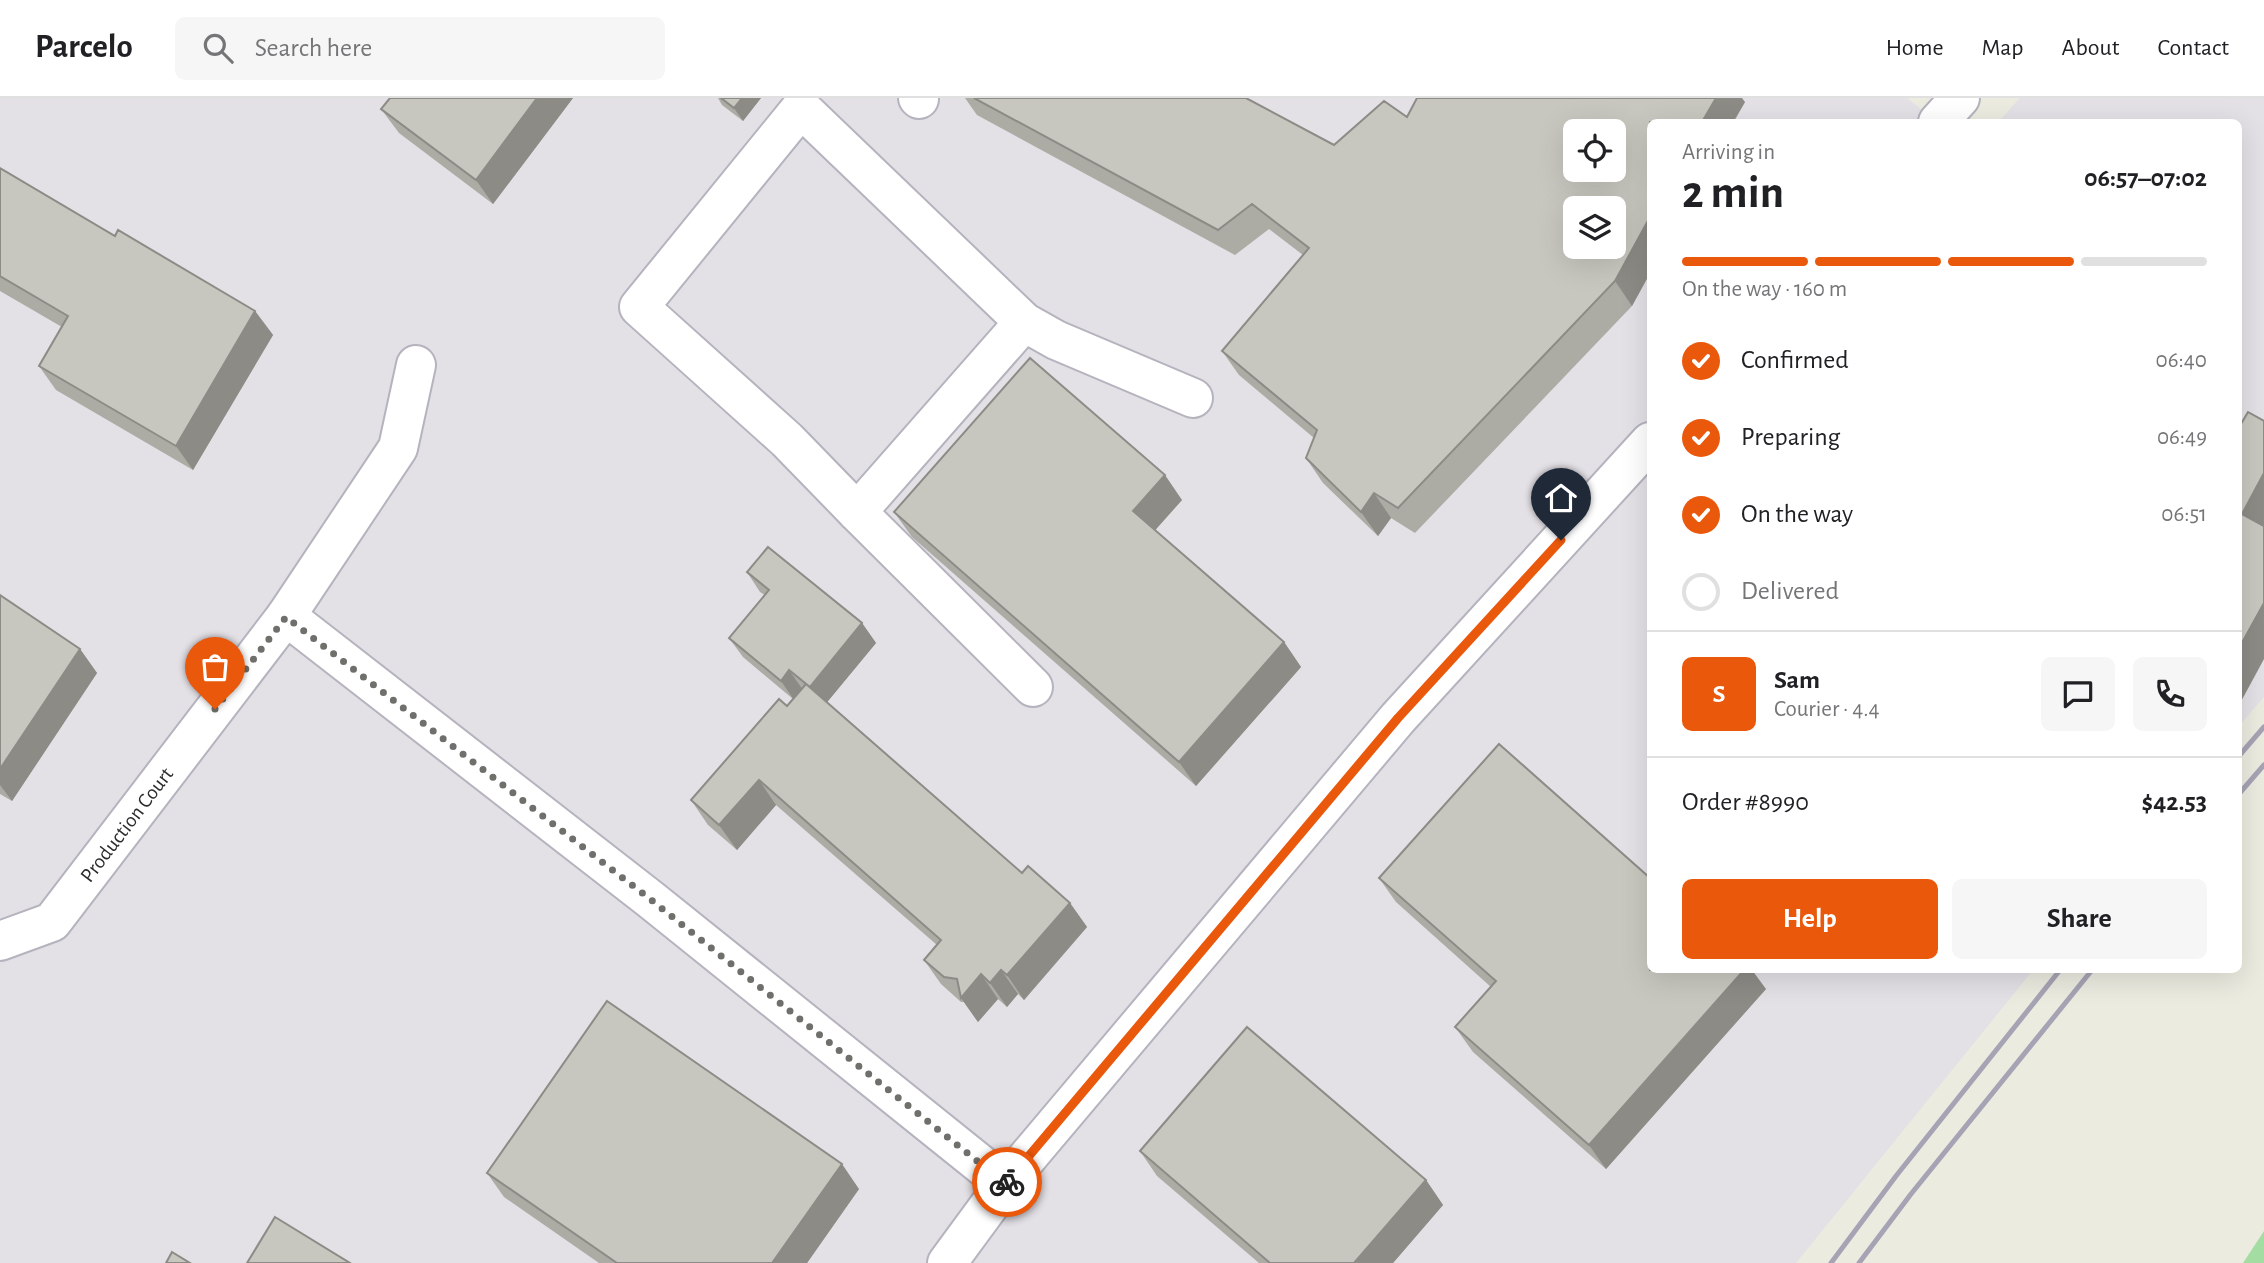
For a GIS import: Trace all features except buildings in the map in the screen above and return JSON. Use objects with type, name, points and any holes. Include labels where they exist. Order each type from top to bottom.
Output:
[{"type":"street","points":[[1941,119],[1960,98]]},
{"type":"street","points":[[1033,687],[787,440],[639,307],[801,108],[1024,322],[1056,340],[1193,398]]},
{"type":"street","points":[[857,512],[1024,322]]},
{"type":"street","name":"Production Court","points":[[0,941],[52,922],[286,617],[398,448],[416,365]]},
{"type":"street","points":[[947,1263],[1006,1184],[1398,718],[1647,445]]},
{"type":"street","points":[[286,617],[650,899],[1006,1184]]},
{"type":"shaded area","points":[[0,98],[1907,98],[1933,119],[1647,119],[1647,973],[2031,973],[1796,1263],[0,1263]]},
{"type":"shaded area","points":[[2020,98],[2264,98],[2264,697],[2242,722],[2242,119],[2001,119]]},
{"type":"green space","points":[[2264,1231],[2264,1263],[2243,1263]]},
{"type":"railway","points":[[2242,752],[2264,727]]},
{"type":"railway","points":[[2242,790],[2264,765]]},
{"type":"railway","points":[[1831,1263],[1896,1176],[2058,973]]},
{"type":"railway","points":[[1859,1263],[1911,1194],[2090,973]]},
{"type":"way so far","points":[[215,709],[286,617],[650,899],[1006,1184],[1007,1182]]},
{"type":"route","points":[[1007,1182],[1398,718],[1561,540]]}]
